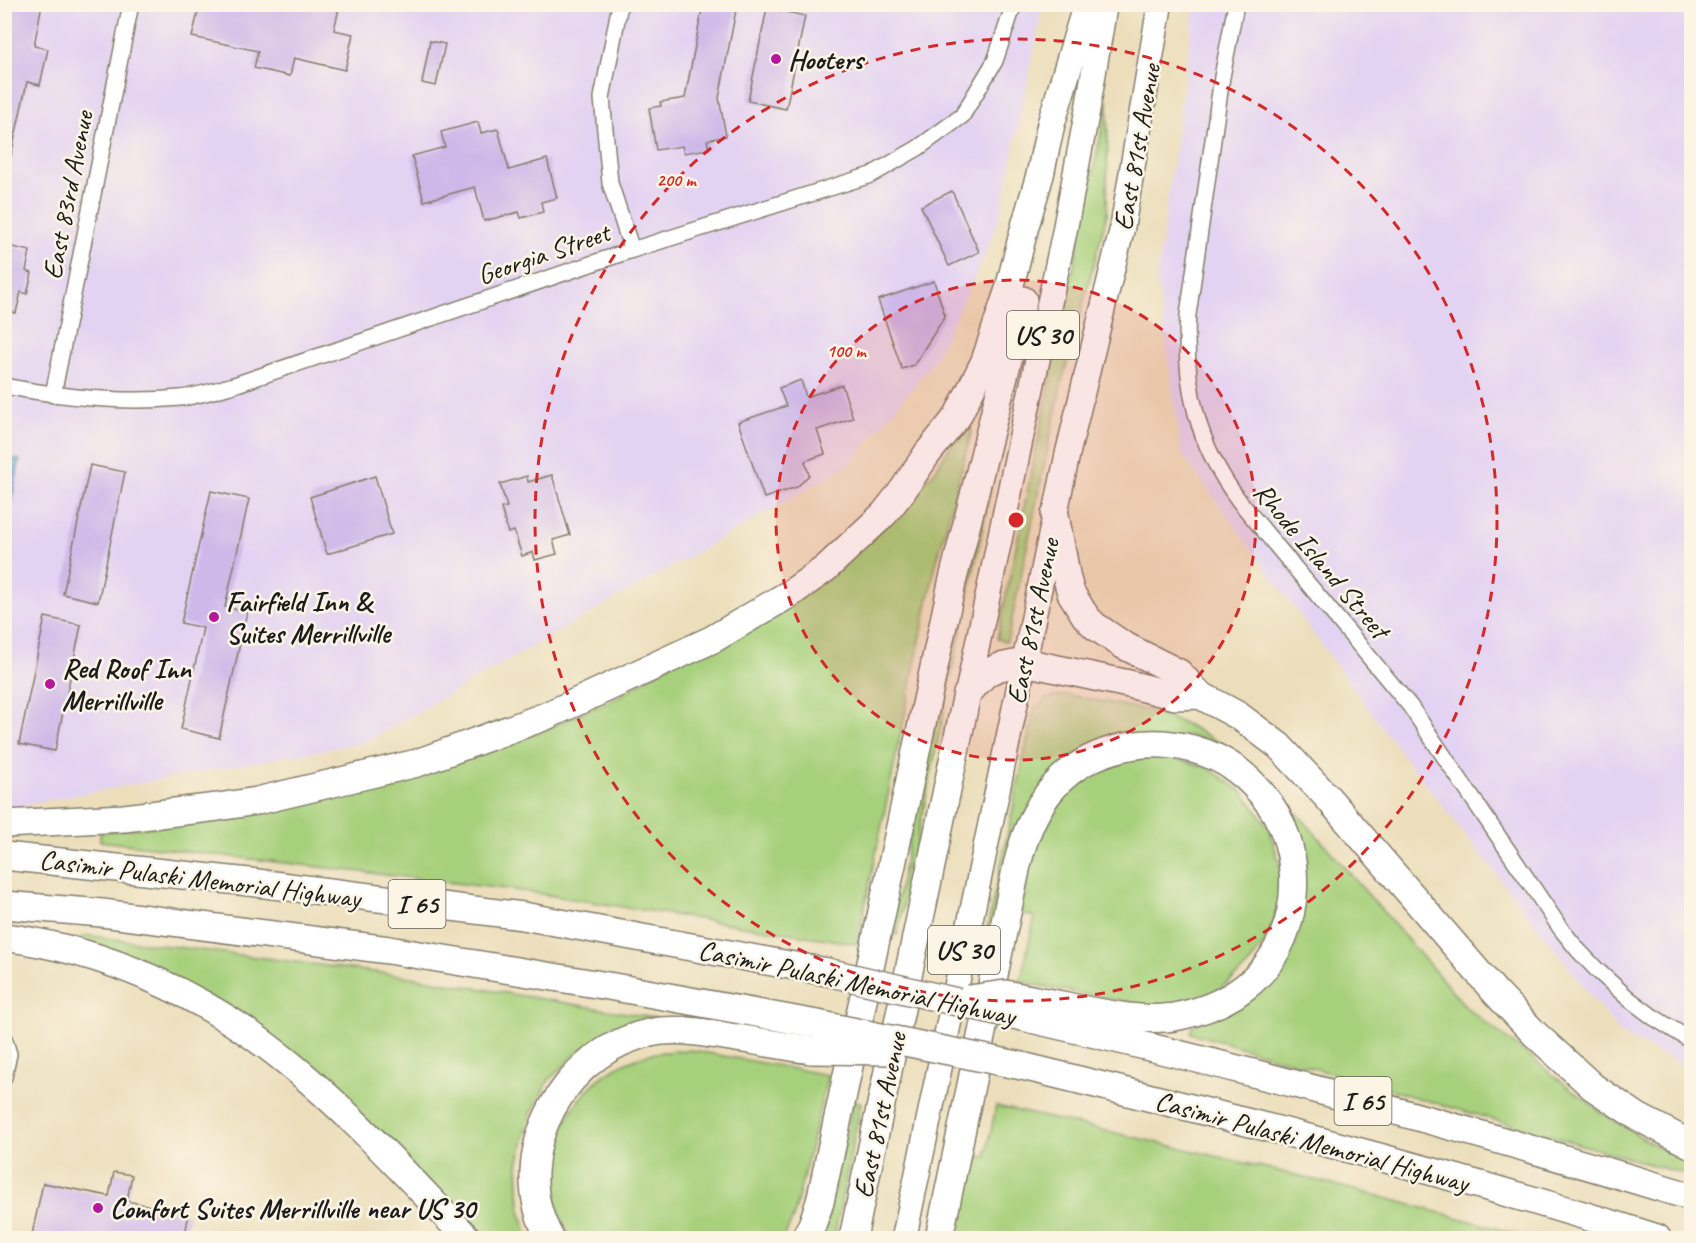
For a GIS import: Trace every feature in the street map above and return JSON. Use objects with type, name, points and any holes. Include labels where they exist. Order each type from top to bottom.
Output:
[{"type":"highway","points":[[4,824],[101,819],[219,807],[257,801],[417,763],[555,712],[713,639],[791,593],[825,568],[884,514],[957,417],[985,360],[998,326],[1040,175],[1051,124],[1087,4]]},
{"type":"highway","points":[[805,1239],[813,1225],[820,1202],[952,583],[1030,268],[1038,228],[1040,175]]},
{"type":"highway","points":[[1055,515],[1071,593],[1086,617],[1095,626],[1112,639],[1179,673],[1200,695],[1239,716],[1265,735],[1289,756],[1495,992],[1584,1081],[1625,1110],[1692,1145]]},
{"type":"highway","points":[[967,694],[982,676],[990,671],[1024,662],[1145,687],[1175,696],[1200,695]]},
{"type":"highway","name":"East 81st Avenue","points":[[853,1239],[967,694]]},
{"type":"highway","points":[[939,1239],[1023,839],[1042,799],[1077,767],[1101,753],[1145,744],[1167,744],[1209,754],[1228,763],[1246,776],[1260,790],[1284,828],[1291,850],[1294,871],[1294,894],[1289,918],[1281,940],[1267,964],[1246,986],[1223,1001],[1206,1009],[1178,1017],[1150,1019],[1034,1009]]},
{"type":"highway","name":"Casimir Pulaski Memorial Highway","points":[[4,856],[249,882],[523,916],[827,972],[948,1001],[1034,1009],[1182,1054],[1381,1106],[1692,1197]]},
{"type":"highway","name":"Casimir Pulaski Memorial Highway","points":[[4,905],[102,913],[389,950],[614,987],[962,1053],[1167,1101],[1341,1147],[1466,1181],[1657,1239]]},
{"type":"highway","points":[[4,937],[98,958],[144,975],[222,1016],[283,1058],[316,1087],[467,1239]]},
{"type":"highway","points":[[550,1239],[540,1213],[535,1188],[535,1161],[542,1128],[554,1101],[575,1076],[590,1062],[619,1044],[661,1031],[686,1031],[811,1050],[962,1053]]},
{"type":"main road","name":"East 81st Avenue","points":[[967,694],[1061,245],[1106,4]]},
{"type":"main road","name":"East 81st Avenue","points":[[904,1239],[1079,399],[1122,229],[1160,4]]},
{"type":"street","name":"East 83rd Avenue","points":[[53,395],[131,4]]},
{"type":"street","points":[[620,4],[602,98],[610,183],[632,250]]},
{"type":"street","name":"Georgia Street","points":[[4,386],[53,395],[125,400],[182,398],[234,385],[632,250],[871,175],[918,148],[962,116],[995,61],[1014,4]]},
{"type":"street","name":"Rhode Island Street","points":[[1236,4],[1222,77],[1186,340],[1192,400],[1209,453],[1240,502],[1414,712],[1561,928],[1613,985],[1653,1017],[1692,1041]]},
{"type":"street","points":[[4,1038],[9,1054],[4,1077]]},
{"type":"shaded area","points":[[5,5],[1043,5],[1001,212],[982,262],[933,362],[850,464],[366,742],[5,808]]},
{"type":"shaded area","points":[[1195,5],[1691,5],[1691,1069],[1621,1034],[1389,737],[1182,454],[1157,278]]},
{"type":"green space","points":[[1108,100],[1107,214],[1061,386],[1007,642],[997,639]]},
{"type":"green space","points":[[963,425],[972,430],[935,568],[857,944],[522,891],[100,841],[100,832],[199,822],[295,806],[409,779],[511,744],[618,697],[878,533],[935,471]]},
{"type":"green space","points":[[991,471],[994,473],[897,935],[890,934],[967,561]]},
{"type":"green space","points":[[1069,695],[1146,710],[1186,724],[1226,746],[1188,735],[1043,784],[989,956],[982,954],[1034,709],[1047,698]]},
{"type":"green space","points":[[1167,756],[1208,768],[1243,792],[1268,826],[1281,868],[1279,906],[1267,939],[1247,967],[1216,992],[1185,1004],[1146,1006],[1020,982],[1035,917],[1020,913],[1034,845],[1053,810],[1083,779],[1121,761]]},
{"type":"green space","points":[[1297,813],[1467,1008],[1602,1113],[1651,1143],[1691,1162],[1691,1176],[1191,1033],[1192,1026],[1259,988],[1303,869],[1301,838],[1291,817]]},
{"type":"green space","points":[[83,935],[405,976],[656,1018],[612,1030],[575,1055],[548,1081],[530,1116],[518,1164],[520,1211],[528,1238],[476,1238],[333,1091],[81,944]]},
{"type":"green space","points":[[691,1050],[828,1075],[794,1215],[784,1238],[570,1238],[557,1205],[554,1175],[556,1151],[573,1108],[606,1074],[626,1062],[655,1053]]},
{"type":"green space","points":[[854,1100],[861,1103],[834,1238],[823,1238]]},
{"type":"green space","points":[[996,1106],[1331,1184],[1529,1238],[950,1238],[968,1155],[986,1157]]},
{"type":"water","points":[[4,456],[20,460],[5,527]]},
{"type":"building","points":[[4,4],[42,4],[34,46],[48,49],[40,85],[27,82],[10,160],[4,160]]},
{"type":"building","points":[[200,4],[232,8],[232,4],[340,4],[334,30],[353,34],[345,70],[294,58],[290,76],[254,68],[258,51],[192,37]]},
{"type":"building","points":[[703,4],[736,10],[719,98],[726,136],[707,140],[709,149],[684,153],[682,146],[656,150],[649,108],[661,106],[660,102],[685,98]]},
{"type":"building","name":"Hooters","points":[[767,8],[805,16],[786,109],[748,101]]},
{"type":"building","points":[[430,41],[445,44],[436,86],[422,83]]},
{"type":"building","points":[[478,122],[481,133],[498,129],[509,170],[547,159],[557,198],[541,202],[543,212],[521,218],[519,212],[484,221],[475,187],[424,201],[412,156],[445,147],[441,132]]},
{"type":"building","points":[[952,191],[979,252],[949,266],[921,206]]},
{"type":"building","points":[[4,245],[30,251],[26,271],[32,273],[27,294],[21,292],[16,313],[4,310]]},
{"type":"building","points":[[934,281],[945,316],[914,365],[902,369],[878,300]]},
{"type":"building","points":[[801,380],[806,397],[842,385],[853,418],[817,430],[825,454],[805,461],[809,475],[797,487],[764,498],[738,422],[786,406],[779,388]]},
{"type":"building","name":"Red Roof Inn Merrillville","points":[[90,465],[125,472],[98,602],[63,594]]},
{"type":"building","points":[[552,475],[570,535],[553,540],[557,554],[535,560],[533,552],[522,556],[514,531],[508,533],[501,508],[507,507],[500,484],[527,476],[528,482]]},
{"type":"building","points":[[375,476],[392,534],[327,554],[310,497]]},
{"type":"building","name":"Fairfield Inn & Suites Merrillville","points":[[211,491],[249,499],[225,607],[247,612],[219,738],[181,729],[203,628],[181,623]]},
{"type":"building","name":"Red Roof Inn Merrillville","points":[[45,617],[81,625],[55,751],[19,744]]},
{"type":"building","name":"Comfort Suites Merrillville near US 30","points":[[114,1172],[132,1175],[127,1201],[189,1214],[184,1239],[31,1239],[43,1183],[109,1196]]},
{"type":"place","name":"Hooters","points":[[776,59]]},
{"type":"place","name":"Fairfield Inn & Suites Merrillville","points":[[214,617]]},
{"type":"place","name":"Red Roof Inn Merrillville","points":[[50,684]]},
{"type":"place","name":"Comfort Suites Merrillville near US 30","points":[[98,1208]]}]
